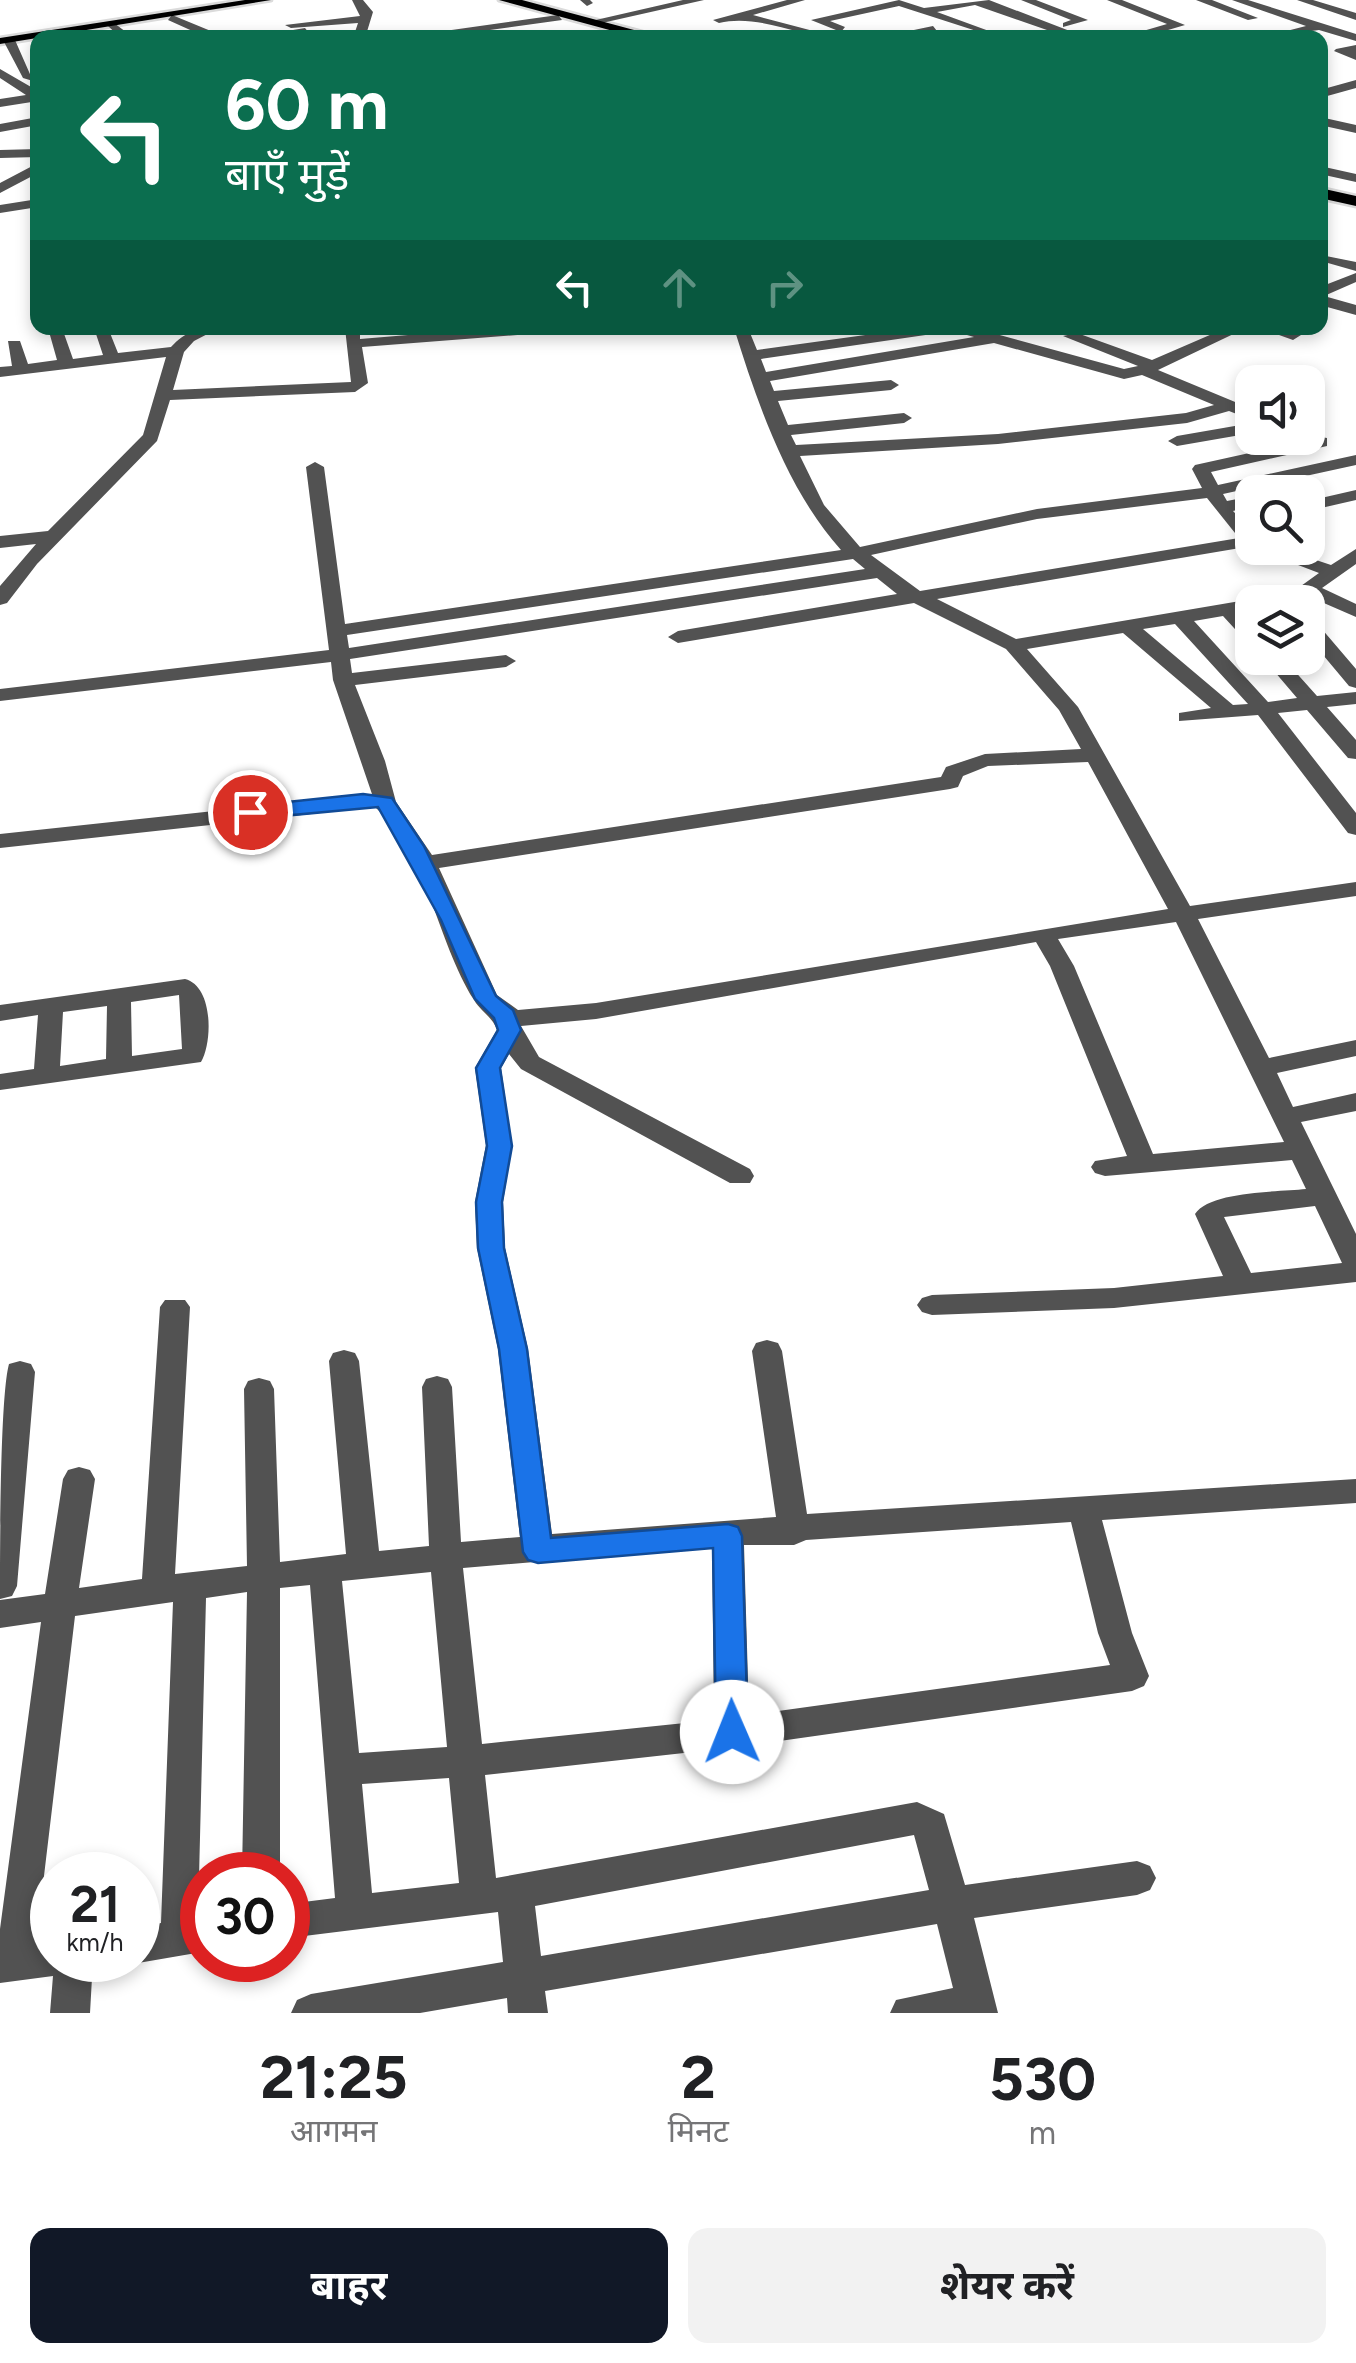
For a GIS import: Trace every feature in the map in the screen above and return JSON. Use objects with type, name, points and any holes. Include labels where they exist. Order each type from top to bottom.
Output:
[{"type":"highway","points":[[489,0],[607,30]]},
{"type":"highway","points":[[506,0],[625,30]]},
{"type":"highway","points":[[1328,192],[1356,198]]},
{"type":"main road","points":[[58,30],[177,15],[252,0]]},
{"type":"main road","points":[[92,30],[266,0]]},
{"type":"main road","points":[[3,37],[30,34]]},
{"type":"main road","points":[[3,37],[30,36]]},
{"type":"street","points":[[358,0],[367,12],[362,30]]},
{"type":"street","points":[[593,22],[699,0]]},
{"type":"street","points":[[751,0],[715,15],[739,15],[802,30]]},
{"type":"street","points":[[739,15],[800,0]]},
{"type":"street","points":[[769,22],[864,0]]},
{"type":"street","points":[[1026,0],[1082,20],[1053,28]]},
{"type":"street","points":[[1112,0],[1180,25],[1158,30]]},
{"type":"street","points":[[1237,0],[1315,30]]},
{"type":"street","points":[[1302,0],[1356,18]]},
{"type":"street","points":[[1322,6],[1356,0]]},
{"type":"street","points":[[849,30],[977,1],[1062,30]]},
{"type":"street","points":[[833,30],[817,20],[900,3],[989,30]]},
{"type":"street","points":[[1196,3],[1220,16]]},
{"type":"street","points":[[1196,3],[1283,30]]},
{"type":"street","points":[[953,6],[1016,30]]},
{"type":"street","points":[[177,15],[204,30]]},
{"type":"street","points":[[899,16],[936,30]]},
{"type":"street","points":[[463,30],[558,18]]},
{"type":"street","points":[[1112,28],[1164,18]]},
{"type":"street","points":[[1325,30],[1356,18]]},
{"type":"street","points":[[291,25],[365,19]]},
{"type":"street","points":[[114,26],[119,30]]},
{"type":"street","points":[[928,30],[933,29]]},
{"type":"street","points":[[1328,32],[1356,38]]},
{"type":"street","points":[[3,37],[30,73]]},
{"type":"street","points":[[1356,48],[1340,52],[1356,56]]},
{"type":"street","points":[[5,76],[30,77]]},
{"type":"street","points":[[5,76],[30,91]]},
{"type":"street","points":[[1328,92],[1356,84]]},
{"type":"street","points":[[0,103],[30,96]]},
{"type":"street","points":[[1328,108],[1356,100]]},
{"type":"street","points":[[1328,112],[1356,118]]},
{"type":"street","points":[[0,128],[30,122]]},
{"type":"street","points":[[1328,125],[1355,139]]},
{"type":"street","points":[[1328,137],[1355,139]]},
{"type":"street","points":[[0,154],[30,153]]},
{"type":"street","points":[[0,192],[30,171]]},
{"type":"street","points":[[1328,172],[1356,178]]},
{"type":"street","points":[[0,192],[30,189]]},
{"type":"street","points":[[0,209],[30,204]]},
{"type":"street","points":[[1328,265],[1355,276]]},
{"type":"street","points":[[1328,288],[1355,276]]},
{"type":"street","points":[[1328,292],[1356,296]]},
{"type":"street","points":[[1328,294],[1356,310]]},
{"type":"street","points":[[56,335],[66,363]]},
{"type":"street","points":[[104,335],[112,357]]},
{"type":"street","points":[[0,599],[54,536],[151,437],[176,351],[194,335]]},
{"type":"street","points":[[162,396],[355,387],[360,384],[352,335]]},
{"type":"street","points":[[353,344],[459,335]]},
{"type":"street","points":[[744,335],[816,506],[856,554],[918,598],[1013,645],[1068,707],[1182,913],[1323,1196],[1348,1226],[1356,1264]]},
{"type":"street","points":[[753,354],[894,335]]},
{"type":"street","points":[[985,335],[1124,374],[1148,368],[1221,335]]},
{"type":"street","points":[[1109,335],[1171,358]]},
{"type":"street","points":[[1040,351],[1070,336],[1235,408]]},
{"type":"street","points":[[775,414],[996,338]]},
{"type":"street","points":[[14,344],[21,369]]},
{"type":"street","points":[[0,372],[176,351]]},
{"type":"street","points":[[775,414],[892,385]]},
{"type":"street","points":[[775,414],[862,404]]},
{"type":"street","points":[[775,414],[998,439],[1171,420],[1230,406]]},
{"type":"street","points":[[775,414],[904,418]]},
{"type":"street","points":[[1177,442],[1235,431]]},
{"type":"street","points":[[1325,443],[1353,453]]},
{"type":"street","points":[[337,631],[856,554],[1061,509],[1229,510],[1353,453]]},
{"type":"street","points":[[1229,510],[1199,472],[1205,466],[1249,455]]},
{"type":"street","points":[[315,466],[342,680],[374,761],[384,802],[423,864],[486,999],[507,1022],[530,1063],[740,1176]]},
{"type":"street","points":[[1325,484],[1356,477]]},
{"type":"street","points":[[1325,502],[1356,496]]},
{"type":"street","points":[[0,542],[54,536]]},
{"type":"street","points":[[678,637],[1235,544]]},
{"type":"street","points":[[1317,585],[1356,555]]},
{"type":"street","points":[[1313,565],[1334,572]]},
{"type":"street","points":[[0,696],[340,656],[881,572]]},
{"type":"street","points":[[1325,597],[1356,611]]},
{"type":"street","points":[[1013,645],[1235,608]]},
{"type":"street","points":[[1228,609],[1235,617]]},
{"type":"street","points":[[1180,616],[1263,708],[1356,828]]},
{"type":"street","points":[[1119,628],[1206,714],[1356,698]]},
{"type":"street","points":[[1325,645],[1356,682]]},
{"type":"street","points":[[342,680],[506,661]]},
{"type":"street","points":[[1288,675],[1356,753]]},
{"type":"street","points":[[423,864],[950,782],[954,772],[985,760],[1093,755]]},
{"type":"street","points":[[0,841],[363,800],[384,802]]},
{"type":"street","points":[[507,1022],[596,1011],[1044,934],[1356,889]]},
{"type":"street","points":[[1044,934],[1062,966],[1144,1163]]},
{"type":"street","points":[[0,1013],[119,998],[177,986],[189,990],[195,1049],[185,1060],[119,1064],[0,1082]]},
{"type":"street","points":[[119,998],[119,1064]]},
{"type":"street","points":[[47,1074],[51,1006]]},
{"type":"street","points":[[507,1022],[488,1068],[499,1146],[489,1202],[491,1248],[513,1349],[538,1552]]},
{"type":"street","points":[[1262,1068],[1356,1048]]},
{"type":"street","points":[[1286,1117],[1356,1102]]},
{"type":"street","points":[[1105,1167],[1300,1150]]},
{"type":"street","points":[[1242,1285],[1210,1214],[1218,1208],[1323,1196]]},
{"type":"street","points":[[932,1304],[1114,1298],[1356,1272]]},
{"type":"street","points":[[176,1307],[174,1588],[187,1852]]},
{"type":"street","points":[[767,1351],[794,1532]]},
{"type":"street","points":[[344,1361],[364,1568]]},
{"type":"street","points":[[0,1586],[20,1372]]},
{"type":"street","points":[[436,1387],[446,1560],[466,1763],[497,1895],[526,1994]]},
{"type":"street","points":[[259,1390],[264,1580],[260,1852]]},
{"type":"street","points":[[23,1963],[40,1730],[63,1604],[79,1479]]},
{"type":"street","points":[[0,1614],[174,1588],[446,1560],[1356,1491]]},
{"type":"street","points":[[342,1770],[466,1763],[732,1732],[1132,1676],[1115,1632],[1084,1510]]},
{"type":"street","points":[[728,1536],[732,1732]]},
{"type":"street","points":[[325,1572],[356,1912]]},
{"type":"street","points":[[310,1918],[497,1895],[898,1818],[917,1818],[931,1826],[977,2009],[910,2013]]},
{"type":"street","points":[[311,2013],[526,1994],[951,1904],[1137,1878]]},
{"type":"street","points":[[70,2013],[72,1982]]},
{"type":"route","points":[[250,812],[363,800],[384,802],[414,846],[486,999],[504,1015],[510,1030],[494,1051],[488,1068],[499,1146],[489,1202],[491,1248],[513,1349],[538,1552],[728,1536],[732,1732]]}]
